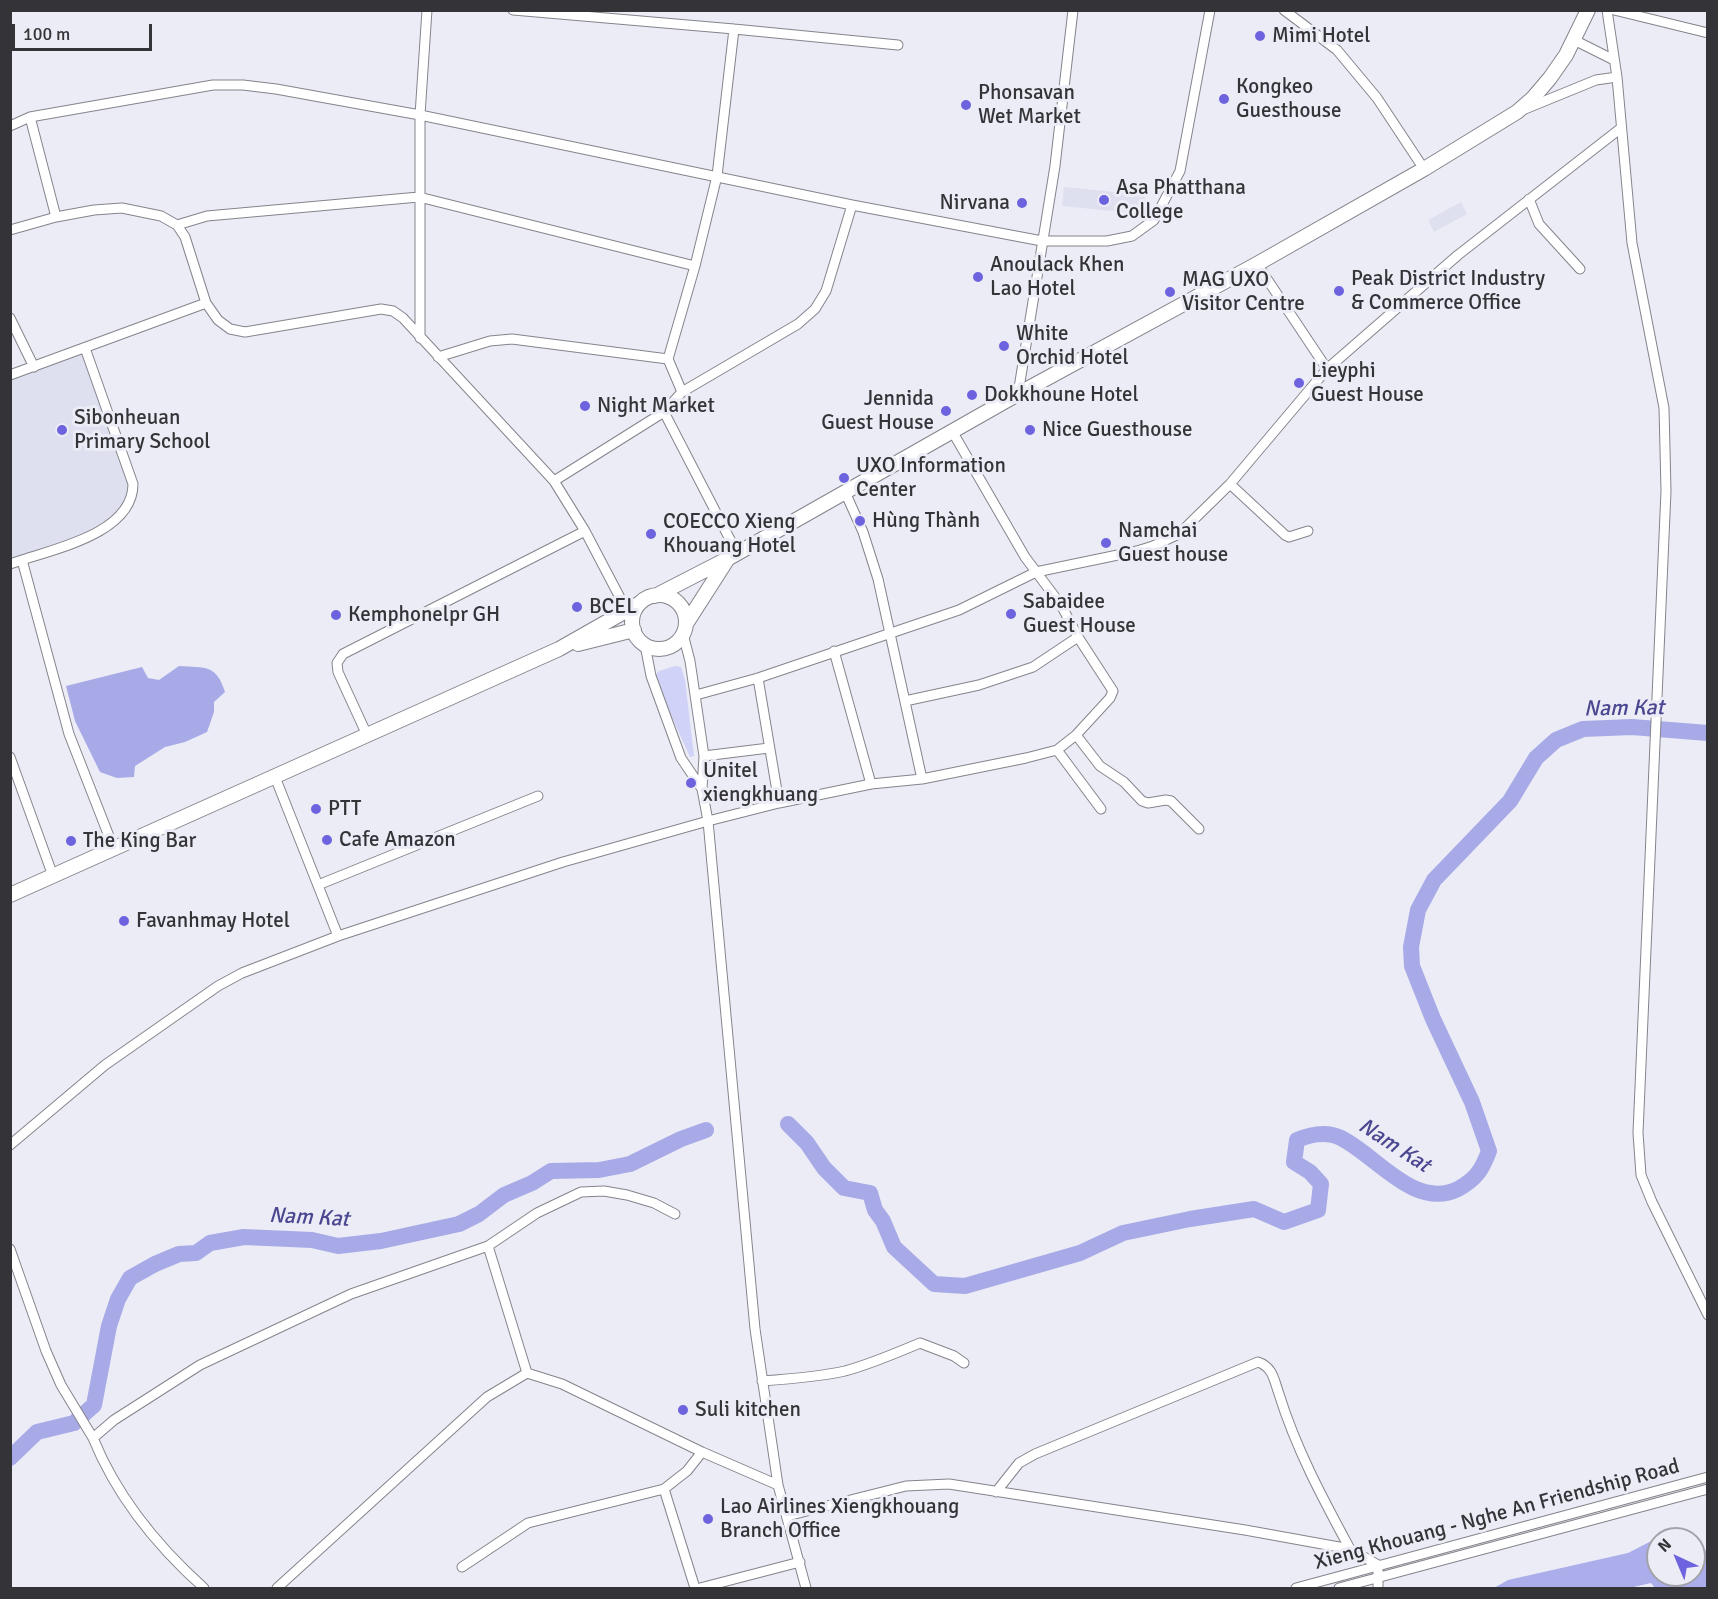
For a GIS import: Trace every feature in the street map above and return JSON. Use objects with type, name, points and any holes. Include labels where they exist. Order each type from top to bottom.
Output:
[{"type":"highway","points":[[10,895],[559,649],[640,603],[733,556],[1018,394],[1257,264],[1424,169],[1517,112],[1550,78],[1574,40],[1588,10]]},
{"type":"highway","points":[[640,603],[634,613],[634,630],[645,645],[657,649],[670,647],[685,629],[733,556]]},
{"type":"highway","points":[[655,596],[666,596],[676,601],[685,610],[685,629]]},
{"type":"highway","points":[[559,649],[634,630]]},
{"type":"street","points":[[420,338],[420,115],[427,10]]},
{"type":"street","points":[[513,10],[898,45]]},
{"type":"street","points":[[1018,394],[1055,166],[1073,10]]},
{"type":"street","points":[[10,126],[30,117],[213,85],[243,85],[420,115],[852,205],[1042,241],[1107,241],[1132,236],[1154,220],[1180,171],[1210,10]]},
{"type":"street","points":[[1284,10],[1337,51],[1377,98],[1424,169]]},
{"type":"street","points":[[1607,10],[1617,77],[1632,243],[1664,408],[1666,490],[1638,1133],[1641,1175],[1707,1315]]},
{"type":"street","points":[[1614,10],[1707,33]]},
{"type":"street","points":[[682,392],[668,358],[695,266],[717,176],[734,29]]},
{"type":"street","points":[[1574,40],[1614,60]]},
{"type":"street","points":[[1517,112],[1596,80],[1617,77]]},
{"type":"street","points":[[30,117],[56,218]]},
{"type":"street","points":[[696,695],[758,678],[959,610],[1036,572],[1153,546],[1179,534],[1230,484],[1327,369],[1458,255],[1621,128]]},
{"type":"street","points":[[177,225],[207,216],[419,197],[695,266]]},
{"type":"street","points":[[1528,199],[1539,224],[1580,268]]},
{"type":"street","points":[[554,481],[664,412],[682,392],[798,324],[815,309],[826,291],[852,205]]},
{"type":"street","points":[[10,230],[94,210],[122,208],[161,216],[177,225],[185,237],[206,303],[218,320],[230,329],[245,332],[381,309],[393,311],[403,318],[554,481],[585,531],[627,611]]},
{"type":"street","points":[[1257,264],[1327,369]]},
{"type":"street","points":[[10,375],[206,303]]},
{"type":"street","points":[[10,318],[34,367]]},
{"type":"street","points":[[438,357],[490,341],[512,339],[668,358]]},
{"type":"street","points":[[10,564],[91,537],[129,507],[134,495],[134,484],[85,348]]},
{"type":"street","points":[[664,412],[733,556]]},
{"type":"street","points":[[10,1145],[105,1065],[218,986],[242,973],[338,936],[562,862],[779,802],[871,784],[922,779],[1057,750],[1076,735],[1110,698],[1113,691],[1078,637],[1061,604],[1025,557],[952,431]]},
{"type":"street","points":[[1230,484],[1286,535],[1290,537],[1308,531]]},
{"type":"street","points":[[845,492],[863,532],[878,579],[922,779]]},
{"type":"street","points":[[367,735],[338,672],[337,663],[343,654],[585,531]]},
{"type":"street","points":[[22,560],[69,734],[114,849]]},
{"type":"street","points":[[685,629],[704,756],[702,789],[708,821],[755,1329],[778,1485],[806,1588]]},
{"type":"street","points":[[906,701],[979,686],[1033,667],[1078,637]]},
{"type":"street","points":[[645,645],[651,676],[681,758],[702,789]]},
{"type":"street","points":[[834,651],[871,784]]},
{"type":"street","points":[[758,678],[779,802]]},
{"type":"street","points":[[1076,735],[1100,766],[1124,782],[1142,801],[1148,803],[1171,801],[1199,829]]},
{"type":"street","points":[[704,756],[769,747]]},
{"type":"street","points":[[1057,750],[1101,809]]},
{"type":"street","points":[[10,757],[53,876]]},
{"type":"street","points":[[275,777],[338,936]]},
{"type":"street","points":[[318,885],[538,796]]},
{"type":"street","points":[[93,1438],[114,1420],[200,1365],[351,1294],[488,1246],[537,1213],[581,1192],[604,1191],[627,1195],[654,1203],[675,1214]]},
{"type":"street","points":[[488,1246],[527,1373]]},
{"type":"street","points":[[10,1249],[46,1351],[61,1385],[93,1438],[106,1466],[143,1526],[176,1563],[204,1588]]},
{"type":"street","points":[[762,1381],[803,1378],[845,1371],[920,1343],[954,1356],[964,1363]]},
{"type":"street","points":[[996,1492],[1019,1463],[1035,1454],[1258,1362],[1271,1369],[1302,1454],[1350,1549]]},
{"type":"street","points":[[277,1588],[487,1397],[527,1373],[562,1384],[702,1452],[778,1485]]},
{"type":"street","points":[[462,1567],[528,1523],[664,1489],[687,1471],[702,1452]]},
{"type":"street","name":"Xieng Khouang - Nghe An Friendship Road","points":[[1296,1588],[1707,1477]]},
{"type":"street","points":[[787,1516],[906,1486],[949,1484],[1245,1530],[1350,1549],[1378,1565],[1378,1588]]},
{"type":"street","points":[[664,1489],[698,1588],[800,1562]]},
{"type":"street","name":"Xieng Khouang - Nghe An Friendship Road","points":[[1339,1588],[1707,1489]]},
{"type":"shaded area","name":"Asa Phatthana College","points":[[1064,187],[1145,195],[1143,214],[1062,206]]},
{"type":"shaded area","points":[[1461,202],[1467,214],[1434,232],[1428,220]]},
{"type":"shaded area","name":"Sibonheuan Primary School","points":[[85,348],[133,496],[101,531],[11,564],[11,375]]},
{"type":"shaded area","points":[[179,666],[209,669],[218,676],[222,683],[225,692],[214,702],[214,712],[207,732],[185,742],[165,747],[135,766],[134,777],[117,778],[100,772],[75,721],[66,686],[142,667],[148,678],[159,680]]},
{"type":"shaded area","points":[[675,666],[681,667],[685,680],[694,756],[690,757],[656,682],[655,675],[659,671]]},
{"type":"shaded area","points":[[1646,1544],[1646,1584],[1629,1588],[1494,1588],[1508,1580],[1628,1553]]},
{"type":"shaded area","points":[[1707,1551],[1707,1588],[1655,1588],[1706,1587]]},
{"type":"waterway","name":"Nam Kat","points":[[788,1124],[807,1143],[824,1168],[844,1188],[870,1193],[875,1210],[883,1221],[894,1247],[934,1284],[965,1286],[1080,1253],[1123,1233],[1190,1219],[1254,1209],[1284,1222],[1318,1210],[1321,1184],[1310,1172],[1294,1162],[1297,1140],[1313,1135],[1325,1134],[1341,1138],[1411,1187],[1442,1194],[1458,1189],[1478,1173],[1489,1151],[1472,1102],[1433,1019],[1412,966],[1411,947],[1418,910],[1434,880],[1510,801],[1536,758],[1556,740],[1583,729],[1632,727],[1708,733]]},
{"type":"waterway","name":"Nam Kat","points":[[10,1458],[37,1432],[74,1423],[94,1405],[109,1326],[118,1299],[130,1278],[155,1264],[179,1254],[196,1253],[210,1243],[244,1237],[312,1240],[338,1246],[381,1241],[459,1224],[479,1214],[504,1195],[532,1183],[551,1171],[599,1170],[630,1164],[681,1139],[706,1130]]},
{"type":"place","name":"Mimi Hotel","points":[[1260,36]]},
{"type":"place","name":"Kongkeo Guesthouse","points":[[1224,99]]},
{"type":"place","name":"Phonsavan Wet Market","points":[[966,105]]},
{"type":"place","name":"Asa Phatthana College","points":[[1104,200]]},
{"type":"place","name":"Nirvana","points":[[1022,203]]},
{"type":"place","name":"Anoulack Khen Lao Hotel","points":[[978,277]]},
{"type":"place","name":"Peak District Industry & Commerce Office","points":[[1339,291]]},
{"type":"place","name":"MAG UXO Visitor Centre","points":[[1170,292]]},
{"type":"place","name":"White Orchid Hotel","points":[[1004,346]]},
{"type":"place","name":"Lieyphi Guest House","points":[[1299,383]]},
{"type":"place","name":"Dokkhoune Hotel","points":[[972,395]]},
{"type":"place","name":"Night Market","points":[[585,406]]},
{"type":"place","name":"Jennida Guest House","points":[[946,411]]},
{"type":"place","name":"Sibonheuan Primary School","points":[[62,430]]},
{"type":"place","name":"Nice Guesthouse","points":[[1030,430]]},
{"type":"place","name":"UXO Information Center","points":[[844,478]]},
{"type":"place","name":"Hùng Thành","points":[[860,521]]},
{"type":"place","name":"COECCO Xieng Khouang Hotel","points":[[651,534]]},
{"type":"place","name":"Namchai Guest house","points":[[1106,543]]},
{"type":"place","name":"BCEL","points":[[577,607]]},
{"type":"place","name":"Sabaidee Guest House","points":[[1011,614]]},
{"type":"place","name":"Kemphonelpr GH","points":[[336,615]]},
{"type":"place","name":"Unitel xiengkhuang","points":[[691,783]]},
{"type":"place","name":"PTT","points":[[316,809]]},
{"type":"place","name":"Cafe Amazon","points":[[327,840]]},
{"type":"place","name":"The King Bar","points":[[71,841]]},
{"type":"place","name":"Favanhmay Hotel","points":[[124,921]]},
{"type":"place","name":"Suli kitchen","points":[[683,1410]]},
{"type":"place","name":"Lao Airlines Xiengkhouang Branch Office","points":[[708,1519]]}]
